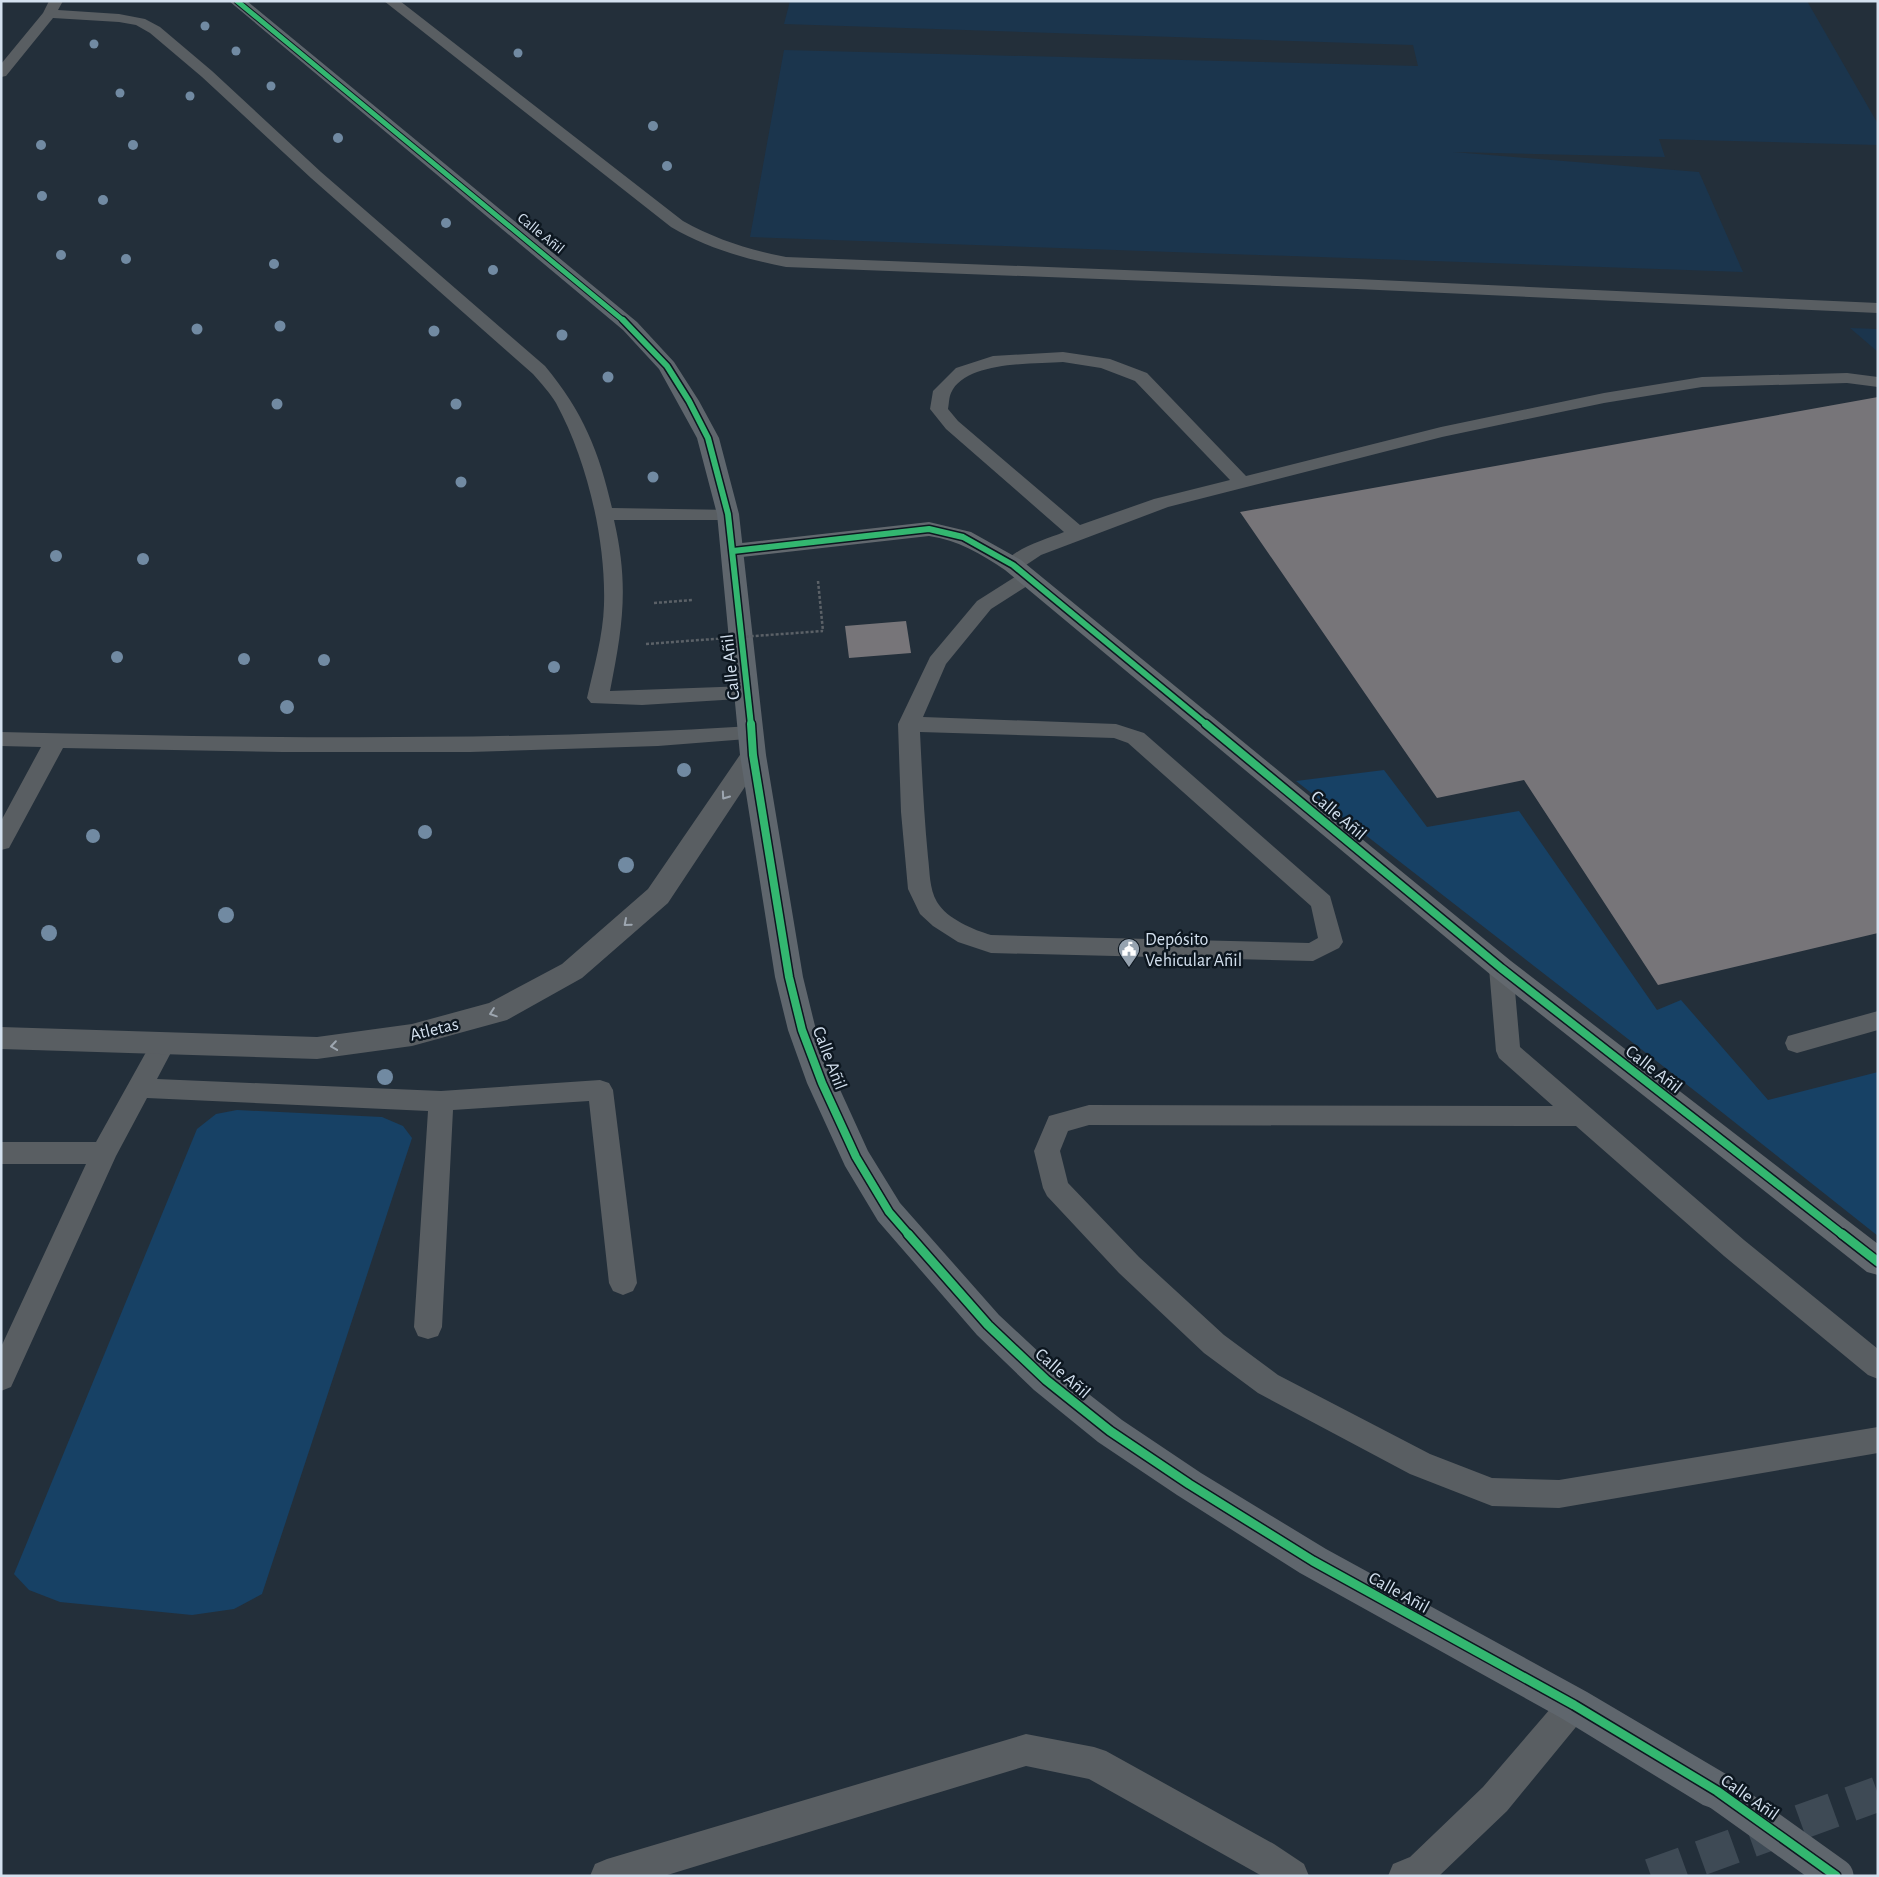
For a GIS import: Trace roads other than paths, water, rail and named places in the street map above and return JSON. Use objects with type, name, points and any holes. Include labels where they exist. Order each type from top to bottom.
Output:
[{"type":"main road","name":"Calle Añil","points":[[237,1],[574,278],[649,345],[667,366],[689,401],[708,438],[728,514],[752,744],[789,977],[809,1048],[822,1083],[856,1158],[889,1212],[988,1325],[1046,1380],[1110,1431],[1189,1484],[1313,1561],[1574,1705],[1718,1791],[1836,1876]]},
{"type":"street","name":"Calle Añil","points":[[733,551],[930,529],[961,535],[988,548],[1020,571],[1501,968],[1878,1262]]},
{"type":"street","name":"Atletas","points":[[1,1038],[317,1048],[412,1035],[497,1012],[572,971],[658,896],[752,744]]},
{"type":"lane","points":[[391,1],[677,224],[715,244],[761,258],[786,262],[1357,284],[1878,308]]},
{"type":"lane","points":[[1,73],[57,6],[140,22],[155,30],[227,92],[316,175],[539,370],[564,402],[584,446],[603,514],[614,604],[611,632],[598,698],[748,693]]},
{"type":"lane","points":[[1077,533],[952,425],[939,409],[942,391],[962,372],[993,361],[1064,357],[1104,363],[1141,376],[1242,482]]},
{"type":"lane","points":[[909,724],[1116,731],[1127,733],[1136,738],[1322,902],[1331,942],[1313,952],[991,944],[966,936],[941,920],[928,908],[920,889],[912,812],[909,724],[937,662],[984,605],[1020,571],[1034,551],[1077,533],[1161,503],[1441,432],[1604,398],[1702,382],[1847,378],[1878,382]]},
{"type":"lane","points":[[603,514],[728,514]]},
{"type":"lane","points":[[1,739],[219,744],[543,745],[644,741],[752,744]]},
{"type":"lane","points":[[1,842],[56,740]]},
{"type":"lane","points":[[1501,968],[1508,1051],[1734,1248],[1878,1366]]},
{"type":"lane","points":[[1798,1043],[1878,1020]]},
{"type":"lane","points":[[1,1378],[104,1153],[164,1043]]},
{"type":"lane","points":[[140,1088],[441,1100],[600,1090],[623,1283]]},
{"type":"lane","points":[[428,1327],[441,1100]]},
{"type":"lane","points":[[1582,1116],[1089,1115],[1058,1123],[1047,1151],[1056,1188],[1129,1266],[1214,1344],[1268,1384],[1420,1464],[1492,1492],[1559,1494],[1878,1440]]},
{"type":"lane","points":[[1,1153],[104,1153]]},
{"type":"lane","points":[[1405,1876],[1422,1869],[1495,1799],[1574,1705]]},
{"type":"lane","points":[[607,1876],[1026,1750],[1094,1763],[1262,1856],[1292,1876]]},
{"type":"tunnel","points":[[1651,1876],[1878,1794]]},
{"type":"place","name":"Depósito Vehicular Añil","points":[[1129,968]]}]
